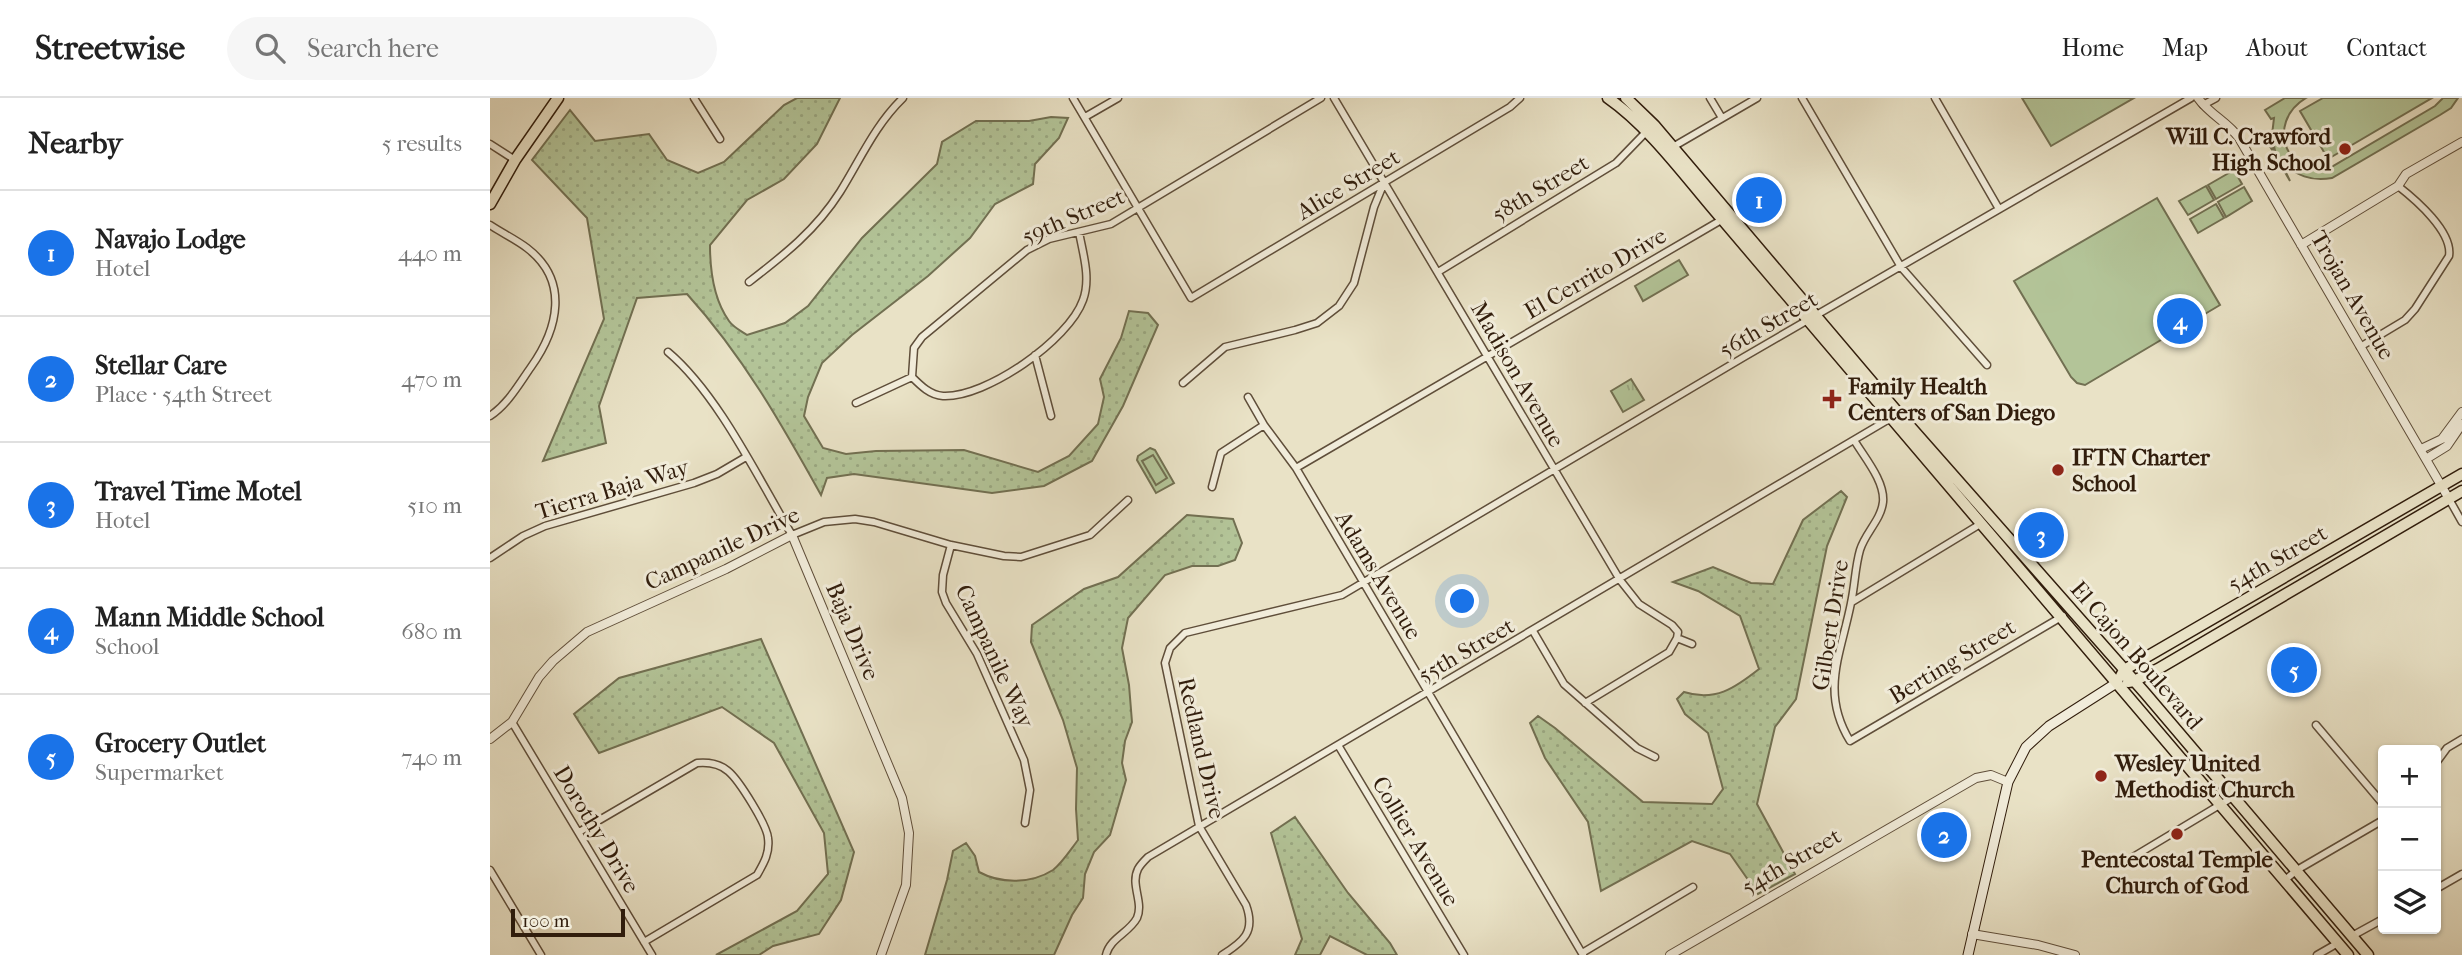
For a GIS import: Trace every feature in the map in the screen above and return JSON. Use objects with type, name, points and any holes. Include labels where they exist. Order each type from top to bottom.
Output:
[{"type":"main road","points":[[490,204],[515,160],[558,98]]},
{"type":"main road","name":"El Cajon Boulevard","points":[[1608,98],[1650,129]]},
{"type":"main road","name":"El Cajon Boulevard","points":[[1626,98],[1811,319],[2066,614],[2118,682],[2348,955]]},
{"type":"main road","name":"54th Street","points":[[2124,670],[2462,474]]},
{"type":"main road","name":"54th Street","points":[[2008,782],[2026,747],[2049,726],[2118,682],[2134,681],[2462,491]]},
{"type":"main road","name":"El Cajon Boulevard","points":[[2066,614],[2134,681],[2368,955]]},
{"type":"main road","points":[[2118,682],[2124,670]]},
{"type":"main road","points":[[1968,955],[2008,782]]},
{"type":"street","points":[[707,98],[696,101],[720,139]]},
{"type":"street","points":[[749,282],[806,236],[839,194],[878,127],[903,98]]},
{"type":"street","points":[[1073,98],[1137,208]]},
{"type":"street","points":[[1085,117],[1118,98]]},
{"type":"street","name":"59th Street","points":[[912,377],[914,348],[922,337],[1027,250],[1049,240],[1111,224],[1321,98]]},
{"type":"street","name":"Madison Avenue","points":[[1334,98],[1620,580],[1639,604],[1672,625],[1678,632],[1677,638],[1692,644]]},
{"type":"street","name":"Alice Street","points":[[1137,208],[1191,298],[1510,107],[1520,98]]},
{"type":"street","points":[[1710,98],[1722,118]]},
{"type":"street","points":[[1668,150],[1757,98]]},
{"type":"street","points":[[1802,98],[1901,267],[1987,365]]},
{"type":"street","points":[[1935,98],[1999,209]]},
{"type":"street","name":"56th Street","points":[[1364,583],[1554,469],[2191,98]]},
{"type":"street","points":[[2201,102],[2216,98]]},
{"type":"street","name":"Trojan Avenue","points":[[2201,102],[2232,129],[2462,522]]},
{"type":"street","name":"58th Street","points":[[1438,272],[1616,163],[1650,129]]},
{"type":"street","points":[[2301,245],[2398,186],[2406,174],[2462,142]]},
{"type":"street","points":[[490,144],[515,160]]},
{"type":"street","points":[[1184,383],[1225,347],[1317,323],[1339,306],[1354,283],[1374,207],[1384,183]]},
{"type":"street","points":[[2360,346],[2405,320],[2416,309],[2449,256],[2451,248],[2444,231],[2398,186]]},
{"type":"street","name":"El Cerrito Drive","points":[[1296,468],[1726,217]]},
{"type":"street","points":[[490,225],[528,249],[545,268],[552,283],[556,303],[555,320],[546,346],[508,400],[490,416]]},
{"type":"street","points":[[856,403],[912,377],[924,390],[940,396],[950,396],[1000,379],[1035,355],[1072,323],[1084,300],[1087,279],[1079,232]]},
{"type":"street","name":"Baja Drive","points":[[668,352],[681,362],[719,411],[792,535],[902,798],[909,833],[906,885],[881,955]]},
{"type":"street","points":[[1035,355],[1051,416]]},
{"type":"street","name":"Adams Avenue","points":[[1248,397],[1264,425],[1296,468],[1583,954]]},
{"type":"street","points":[[2421,449],[2442,439],[2462,412]]},
{"type":"street","name":"55th Street","points":[[1106,955],[1113,942],[1128,930],[1137,917],[1137,870],[1148,856],[1895,416]]},
{"type":"street","points":[[2426,459],[2447,446],[2462,424]]},
{"type":"street","points":[[1212,487],[1221,453],[1264,425]]},
{"type":"street","name":"Gilbert Drive","points":[[1850,741],[1841,726],[1834,696],[1834,680],[1852,602],[1860,548],[1876,521],[1883,501],[1879,481],[1854,440]]},
{"type":"street","name":"Tierra Baja Way","points":[[490,558],[523,536],[545,526],[694,483],[717,474],[746,457]]},
{"type":"street","name":"Campanile Drive","points":[[490,739],[512,722],[552,661],[587,632],[824,522],[855,519],[874,522],[951,545],[1021,557],[1090,535],[1128,500]]},
{"type":"street","points":[[1852,602],[1985,521]]},
{"type":"street","name":"Campanile Way","points":[[951,545],[942,580],[943,598],[977,654],[1024,760],[1030,790],[1025,823]]},
{"type":"street","name":"Redland Drive","points":[[1222,955],[1244,939],[1250,929],[1250,916],[1247,905],[1199,826],[1165,663],[1170,648],[1185,633],[1342,596],[1364,583]]},
{"type":"street","name":"Berting Street","points":[[1850,741],[2066,614]]},
{"type":"street","points":[[1533,631],[1551,666],[1564,684],[1636,748],[1656,757]]},
{"type":"street","points":[[1585,703],[1669,652],[1677,638]]},
{"type":"street","name":"Dorothy Drive","points":[[512,722],[652,955]]},
{"type":"street","points":[[2316,726],[2378,798]]},
{"type":"street","points":[[2441,756],[2447,748],[2462,739]]},
{"type":"street","name":"Collier Avenue","points":[[1338,745],[1464,955]]},
{"type":"street","points":[[579,832],[697,763],[713,763],[727,769],[748,799],[768,838],[768,853],[757,875],[645,942]]},
{"type":"street","name":"54th Street","points":[[1670,955],[1976,778],[1991,775],[2008,782]]},
{"type":"street","points":[[2123,863],[2233,797]]},
{"type":"street","points":[[2285,880],[2297,870],[2378,823]]},
{"type":"street","points":[[490,870],[541,955]]},
{"type":"street","points":[[2441,886],[2462,874]]},
{"type":"street","points":[[1583,954],[1693,887]]},
{"type":"street","points":[[2352,936],[2378,922]]},
{"type":"street","points":[[1972,934],[2038,945],[2075,955]]},
{"type":"street","points":[[2317,955],[2338,943]]},
{"type":"green space","points":[[797,98],[840,98],[817,144],[784,179],[747,200],[710,245],[712,274],[720,304],[731,323],[747,335],[785,323],[808,306],[862,238],[937,164],[942,142],[976,121],[1068,118],[1059,138],[1035,164],[1033,184],[995,204],[970,238],[822,363],[808,397],[804,416],[823,448],[846,454],[964,450],[1038,472],[1069,456],[1098,424],[1104,397],[1100,379],[1121,338],[1129,311],[1148,313],[1158,325],[1123,406],[1092,461],[1044,486],[992,493],[854,474],[827,478],[821,495],[776,416],[743,366],[687,294],[637,298],[599,406],[606,443],[543,461],[604,319],[587,218],[532,160],[570,110],[595,141],[649,134],[667,160],[698,173],[724,162],[784,105]]},
{"type":"green space","points":[[2022,98],[2134,98],[2051,146]]},
{"type":"green space","points":[[2285,98],[2306,98],[2293,109],[2286,121],[2286,147],[2293,158],[2303,166],[2317,169],[2333,166],[2435,106],[2443,98],[2458,98],[2451,108],[2440,115],[2332,178],[2304,176],[2281,162],[2290,181],[2264,136],[2275,151],[2272,135],[2274,118],[2271,119],[2265,110]]},
{"type":"green space","points":[[2323,98],[2432,98],[2328,159],[2300,111]]},
{"type":"green space","points":[[2234,170],[2242,184],[2216,199],[2208,185]]},
{"type":"green space","points":[[2206,186],[2214,200],[2188,215],[2179,201]]},
{"type":"green space","points":[[2244,187],[2252,201],[2226,217],[2218,202]]},
{"type":"green space","points":[[2157,198],[2220,305],[2085,385],[2077,383],[2014,281]]},
{"type":"green space","points":[[2216,204],[2224,218],[2198,233],[2190,219]]},
{"type":"green space","points":[[1679,260],[1688,275],[1643,301],[1635,286]]},
{"type":"green space","points":[[1631,379],[1644,400],[1623,412],[1611,391]]},
{"type":"green space","points":[[1150,448],[1155,450],[1174,483],[1156,493],[1137,460],[1138,456]]},
{"type":"green space","points":[[1153,455],[1167,478],[1156,485],[1142,461]]},
{"type":"green space","points":[[1841,491],[1847,497],[1827,546],[1796,699],[1775,727],[1757,804],[1795,874],[1758,894],[1730,854],[1692,841],[1601,891],[1588,822],[1545,758],[1530,723],[1538,716],[1643,802],[1712,804],[1723,789],[1708,733],[1685,714],[1677,699],[1684,692],[1705,695],[1724,691],[1759,669],[1740,616],[1698,591],[1673,582],[1713,567],[1751,583],[1773,584],[1803,520]]},
{"type":"green space","points":[[1187,515],[1233,519],[1242,543],[1235,560],[1218,566],[1192,566],[1165,575],[1128,618],[1122,648],[1132,722],[1125,741],[1122,763],[1126,780],[1110,835],[1094,852],[1085,874],[1083,898],[1054,955],[925,955],[953,851],[966,843],[975,856],[979,872],[997,879],[1016,881],[1035,878],[1053,870],[1078,840],[1077,768],[1063,720],[1031,642],[1032,625],[1084,589],[1118,577]]},
{"type":"green space","points":[[761,639],[854,852],[841,900],[819,934],[773,946],[759,955],[716,955],[797,911],[828,874],[824,833],[774,743],[722,707],[599,753],[574,714],[619,678]]},
{"type":"green space","points":[[1295,817],[1348,893],[1397,955],[1367,955],[1330,936],[1320,955],[1295,955],[1302,939],[1271,833]]},
{"type":"place","name":"Will C. Crawford High School","points":[[2345,149]]},
{"type":"place","name":"Navajo Lodge","points":[[1759,200]]},
{"type":"place","name":"Mann Middle School","points":[[2180,321]]},
{"type":"place","name":"Family Health Centers of San Diego","points":[[1832,399]]},
{"type":"place","name":"IFTN Charter School","points":[[2058,470]]},
{"type":"place","name":"Travel Time Motel","points":[[2041,535]]},
{"type":"place","name":"Grocery Outlet","points":[[2294,670]]},
{"type":"place","name":"Wesley United Methodist Church","points":[[2101,776]]},
{"type":"place","name":"Pentecostal Temple Church of God","points":[[2177,834]]},
{"type":"place","name":"Stellar Care","points":[[1944,835]]}]
